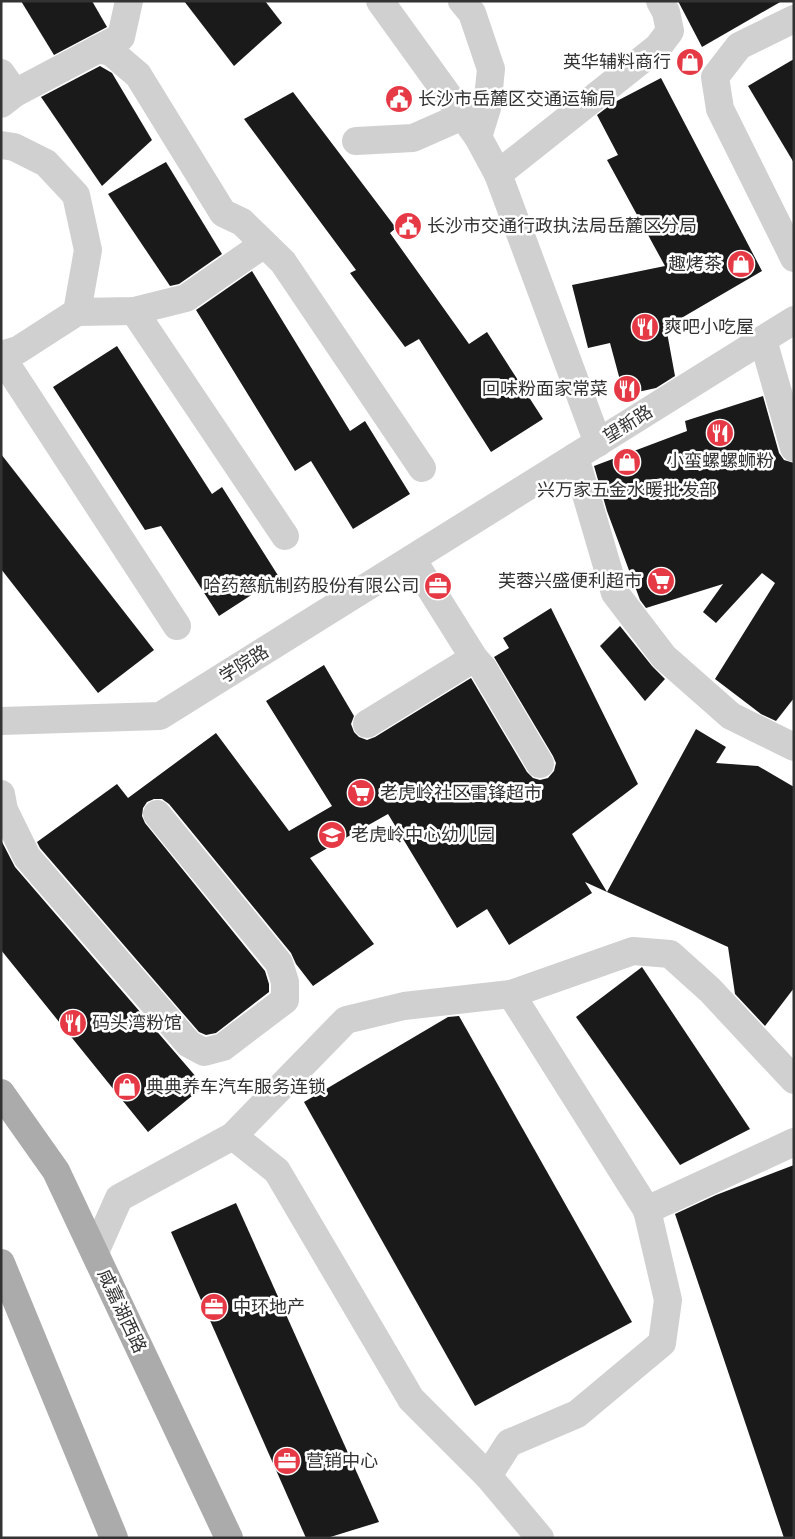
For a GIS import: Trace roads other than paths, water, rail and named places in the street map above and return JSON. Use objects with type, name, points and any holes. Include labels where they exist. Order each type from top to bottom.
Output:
[{"type":"main road","name":"咸嘉湖西路","points":[[1,1093],[56,1171],[229,1538]]},
{"type":"main road","points":[[1,1263],[114,1538]]},
{"type":"street","points":[[6,90],[121,37],[129,1]]},
{"type":"street","points":[[380,1],[471,126],[498,174],[598,443]]},
{"type":"street","points":[[356,141],[413,138],[471,126],[487,108],[491,69],[472,13],[462,1]]},
{"type":"street","points":[[498,174],[658,47],[670,30],[666,12],[660,1]]},
{"type":"street","points":[[794,19],[739,46],[715,77],[720,110],[794,258]]},
{"type":"street","points":[[98,49],[111,52],[138,75],[223,213],[242,222],[283,262],[422,468]]},
{"type":"street","points":[[1,145],[14,147],[46,163],[76,195],[88,250],[77,312]]},
{"type":"street","points":[[178,626],[1,356],[18,350],[77,312],[134,311],[186,298],[264,244]]},
{"type":"street","points":[[134,311],[285,536]]},
{"type":"street","name":"望新路","points":[[463,528],[794,320]]},
{"type":"street","points":[[762,340],[794,448]]},
{"type":"street","points":[[575,457],[615,593],[664,657],[731,716],[794,747]]},
{"type":"street","name":"学院路","points":[[1,721],[160,716],[463,528]]},
{"type":"street","points":[[412,559],[474,658],[483,668],[540,764]]},
{"type":"street","points":[[367,724],[474,658]]},
{"type":"street","points":[[1,794],[4,810],[27,858],[189,1044],[204,1052],[223,1047],[285,1000],[285,982],[279,963],[157,814]]},
{"type":"street","points":[[94,1252],[119,1198],[234,1136],[346,1020],[404,1006],[511,994],[633,951],[670,954],[710,990],[794,1080]]},
{"type":"street","points":[[488,1476],[509,1443],[577,1414],[662,1343],[668,1300],[647,1210],[511,994]]},
{"type":"street","points":[[234,1136],[277,1171],[411,1399],[488,1476],[540,1538]]},
{"type":"street","points":[[647,1210],[794,1142]]},
{"type":"place","name":"英华辅料商行","points":[[690,62]]},
{"type":"place","name":"长沙市岳麓区交通运输局","points":[[399,99]]},
{"type":"place","name":"长沙市交通行政执法局岳麓区分局","points":[[408,226]]},
{"type":"place","name":"趣烤茶","points":[[741,264]]},
{"type":"place","name":"爽吧小吃屋","points":[[645,327]]},
{"type":"place","name":"回味粉面家常菜","points":[[627,389]]},
{"type":"place","name":"小蛮螺螺蛳粉","points":[[720,433]]},
{"type":"place","name":"兴万家五金水暖批发部","points":[[627,462]]},
{"type":"place","name":"芙蓉兴盛便利超市","points":[[661,581]]},
{"type":"place","name":"哈药慈航制药股份有限公司","points":[[438,586]]},
{"type":"place","name":"老虎岭社区雷锋超市","points":[[361,793]]},
{"type":"place","name":"老虎岭中心幼儿园","points":[[332,835]]},
{"type":"place","name":"码头湾粉馆","points":[[73,1023]]},
{"type":"place","name":"典典养车汽车服务连锁","points":[[127,1087]]},
{"type":"place","name":"中环地产","points":[[214,1307]]},
{"type":"place","name":"营销中心","points":[[287,1461]]}]
